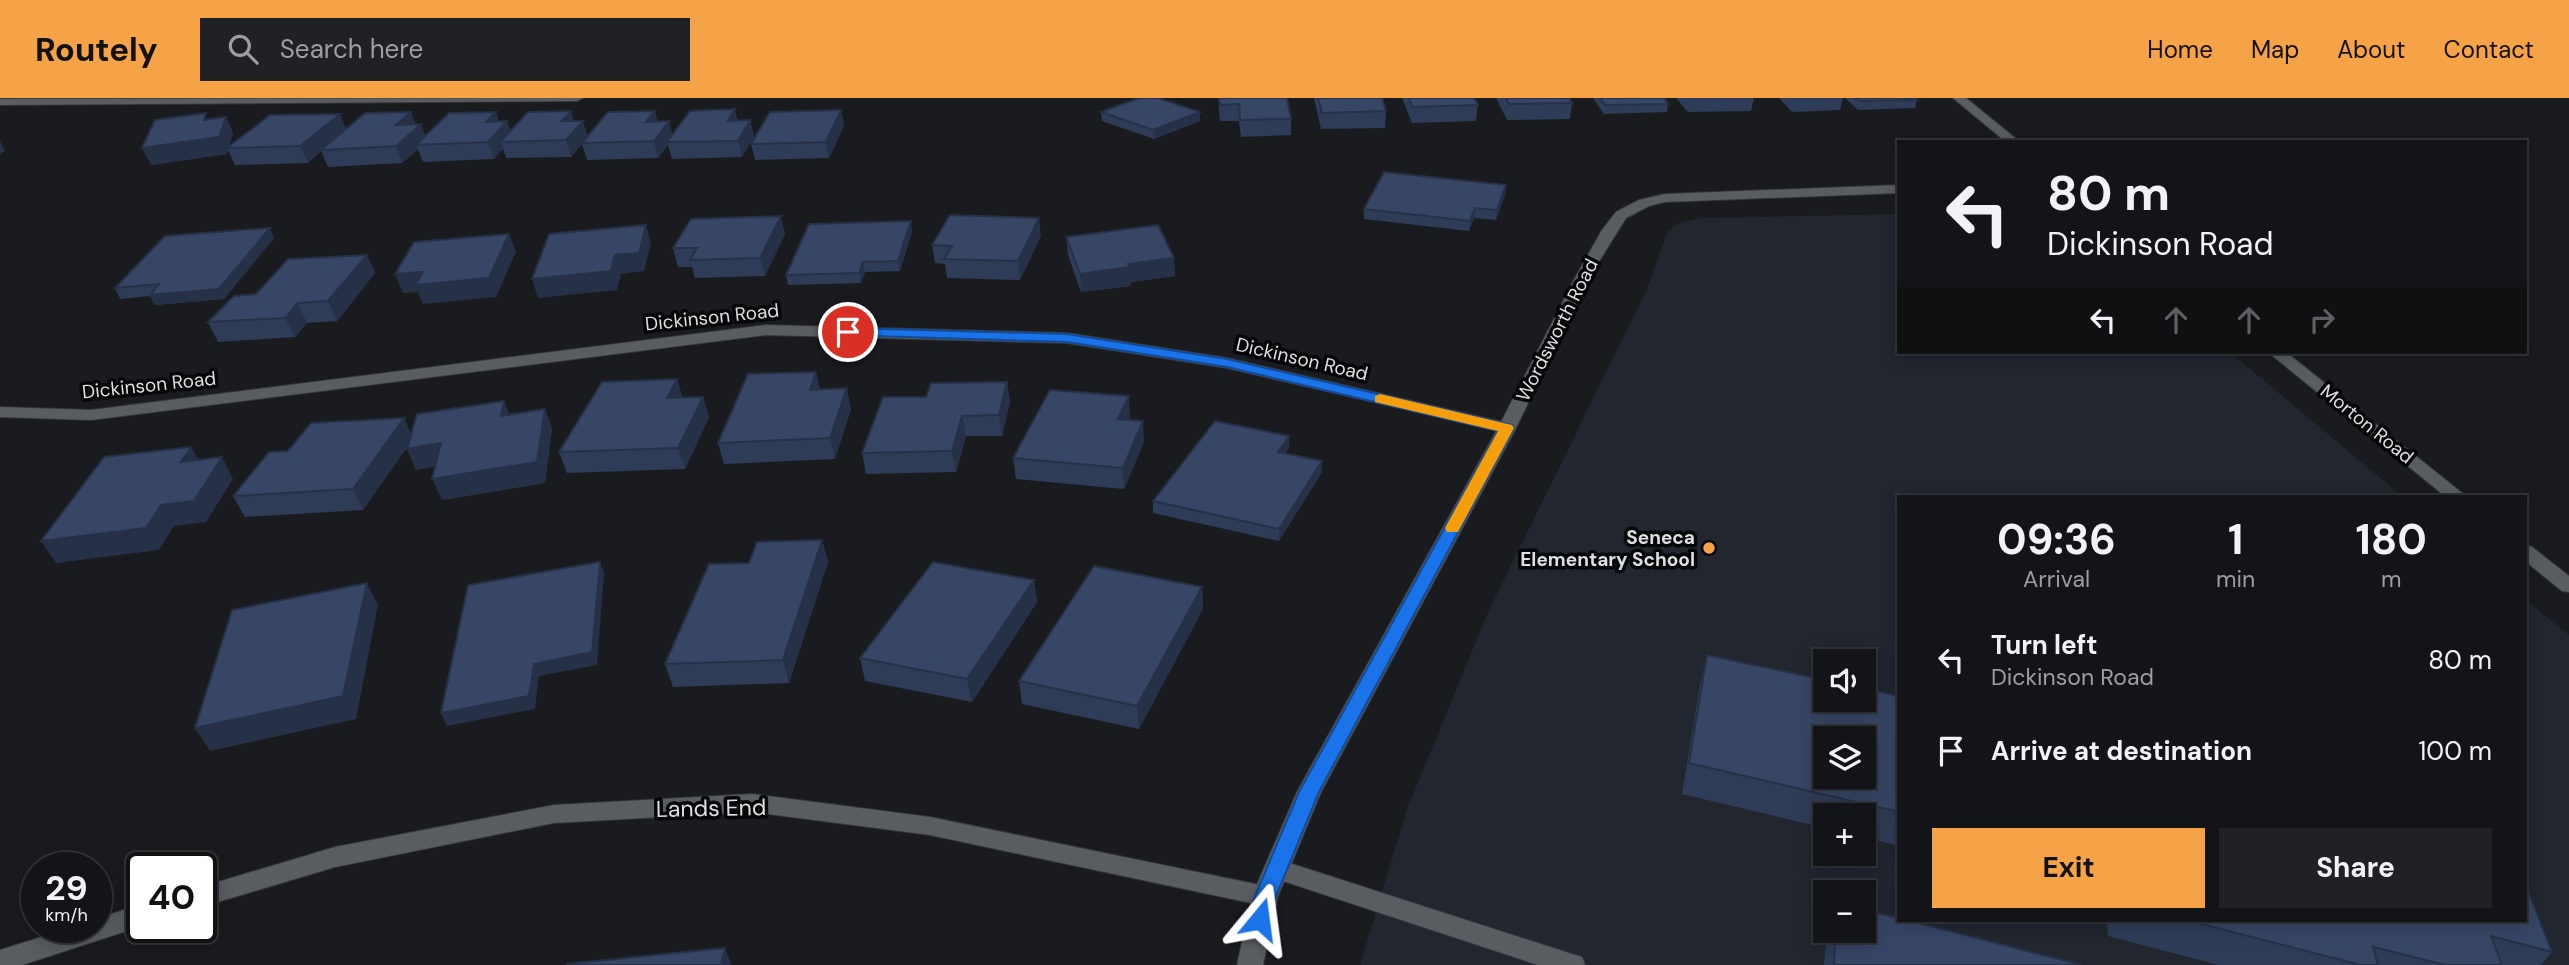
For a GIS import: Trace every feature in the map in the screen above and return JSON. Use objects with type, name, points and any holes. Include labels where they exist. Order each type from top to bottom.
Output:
[{"type":"street","points":[[0,102],[577,98]]},
{"type":"street","points":[[1959,98],[2012,140]]},
{"type":"street","name":"Wordsworth Road","points":[[1250,965],[1265,896],[1309,792],[1507,428],[1602,242],[1620,215],[1665,198],[1897,189]]},
{"type":"street","name":"Dickinson Road","points":[[0,412],[91,415],[765,330],[1067,338],[1227,363],[1507,428]]},
{"type":"street","name":"Morton Road","points":[[2279,354],[2455,495]]},
{"type":"street","points":[[2527,553],[2569,586]]},
{"type":"street","name":"Lands End","points":[[217,892],[334,857],[554,814],[752,803],[930,826],[1265,896]]},
{"type":"street","points":[[1277,869],[1572,965]]},
{"type":"street","points":[[0,961],[126,920]]},
{"type":"shaded area","name":"Seneca Elementary School","points":[[1897,214],[1897,354],[2232,354],[2401,495],[1897,495],[1897,922],[2527,922],[2527,601],[2569,635],[2569,965],[1360,965],[1407,809],[1489,610],[1646,291],[1668,231],[1679,223],[1701,218]]},
{"type":"building","points":[[1139,98],[1158,98],[1200,112],[1153,130],[1101,112]]},
{"type":"building","points":[[1219,98],[1287,98],[1291,119],[1240,120],[1239,104],[1220,105]]},
{"type":"building","points":[[1318,98],[1382,98],[1386,111],[1322,113]]},
{"type":"building","points":[[1409,98],[1474,98],[1478,105],[1412,107]]},
{"type":"building","points":[[1506,98],[1569,98],[1572,103],[1509,104]]},
{"type":"building","points":[[1600,98],[1664,98],[1668,104],[1605,105]]},
{"type":"building","points":[[1856,98],[1915,98],[1917,100],[1860,101]]},
{"type":"building","points":[[735,109],[728,121],[750,120],[738,141],[667,142],[690,111]]},
{"type":"building","points":[[841,110],[826,142],[751,144],[770,112]]},
{"type":"building","points":[[571,111],[562,121],[583,121],[566,140],[500,142],[528,112]]},
{"type":"building","points":[[655,111],[646,122],[669,121],[654,141],[582,143],[608,112]]},
{"type":"building","points":[[411,112],[396,125],[421,124],[396,146],[321,150],[365,113]]},
{"type":"building","points":[[496,112],[486,122],[507,121],[488,142],[416,145],[449,113]]},
{"type":"building","points":[[206,113],[204,120],[226,117],[219,137],[142,148],[155,120]]},
{"type":"building","points":[[340,114],[300,146],[227,148],[270,115]]},
{"type":"building","points":[[1384,172],[1506,185],[1497,210],[1475,208],[1470,221],[1364,209]]},
{"type":"building","points":[[950,215],[1039,218],[1018,261],[944,259],[952,246],[932,245]]},
{"type":"building","points":[[781,216],[760,258],[690,260],[697,248],[673,248],[691,219]]},
{"type":"building","points":[[911,221],[898,261],[863,262],[859,273],[786,275],[809,224]]},
{"type":"building","points":[[646,225],[639,253],[615,255],[611,271],[532,279],[549,234]]},
{"type":"building","points":[[1158,225],[1174,258],[1080,274],[1066,237]]},
{"type":"building","points":[[270,228],[219,289],[150,295],[159,284],[115,288],[165,236]]},
{"type":"building","points":[[509,234],[489,278],[415,285],[423,272],[395,274],[414,242]]},
{"type":"building","points":[[367,255],[328,301],[298,303],[285,318],[208,322],[234,296],[256,294],[288,259]]},
{"type":"building","points":[[816,372],[810,390],[847,388],[830,438],[718,443],[748,374]]},
{"type":"building","points":[[677,379],[667,398],[703,397],[678,448],[559,452],[602,382]]},
{"type":"building","points":[[1007,382],[999,415],[962,416],[952,451],[862,453],[883,397],[926,397],[931,383]]},
{"type":"building","points":[[1050,390],[1129,396],[1118,419],[1143,421],[1123,468],[1013,458]]},
{"type":"building","points":[[504,401],[501,416],[545,409],[537,462],[432,479],[441,443],[407,449],[417,414]]},
{"type":"building","points":[[404,418],[353,489],[233,496],[269,452],[288,451],[311,423]]},
{"type":"building","points":[[1215,421],[1289,436],[1278,452],[1322,461],[1279,529],[1153,501]]},
{"type":"building","points":[[191,447],[181,462],[222,457],[194,501],[161,505],[146,528],[41,541],[104,457]]},
{"type":"building","points":[[822,540],[783,660],[665,664],[709,564],[749,563],[757,542]]},
{"type":"building","points":[[600,562],[592,652],[534,664],[529,696],[441,713],[468,585]]},
{"type":"building","points":[[933,562],[1034,580],[967,679],[860,658]]},
{"type":"building","points":[[1094,566],[1202,587],[1137,706],[1019,681]]},
{"type":"building","points":[[367,583],[343,696],[195,728],[232,610]]},
{"type":"building","points":[[1707,655],[1813,677],[1813,712],[1876,712],[1876,691],[1897,696],[1897,812],[1876,807],[1876,803],[1860,803],[1689,763]]},
{"type":"building","points":[[2527,888],[2552,952],[2491,936],[2502,965],[2445,965],[2373,947],[2378,965],[2361,965],[2194,922],[2527,922]]},
{"type":"building","points":[[1876,913],[1897,918],[1897,922],[1915,922],[2082,965],[1834,965],[1835,943],[1876,943]]},
{"type":"building","points":[[725,948],[721,965],[567,965],[567,964]]},
{"type":"slow traffic","points":[[1380,399],[1507,428],[1452,528]]},
{"type":"place","name":"Seneca Elementary School","points":[[1709,548]]},
{"type":"route","points":[[848,332],[1067,338],[1227,363],[1507,428],[1309,792],[1265,896],[1260,919]]}]
